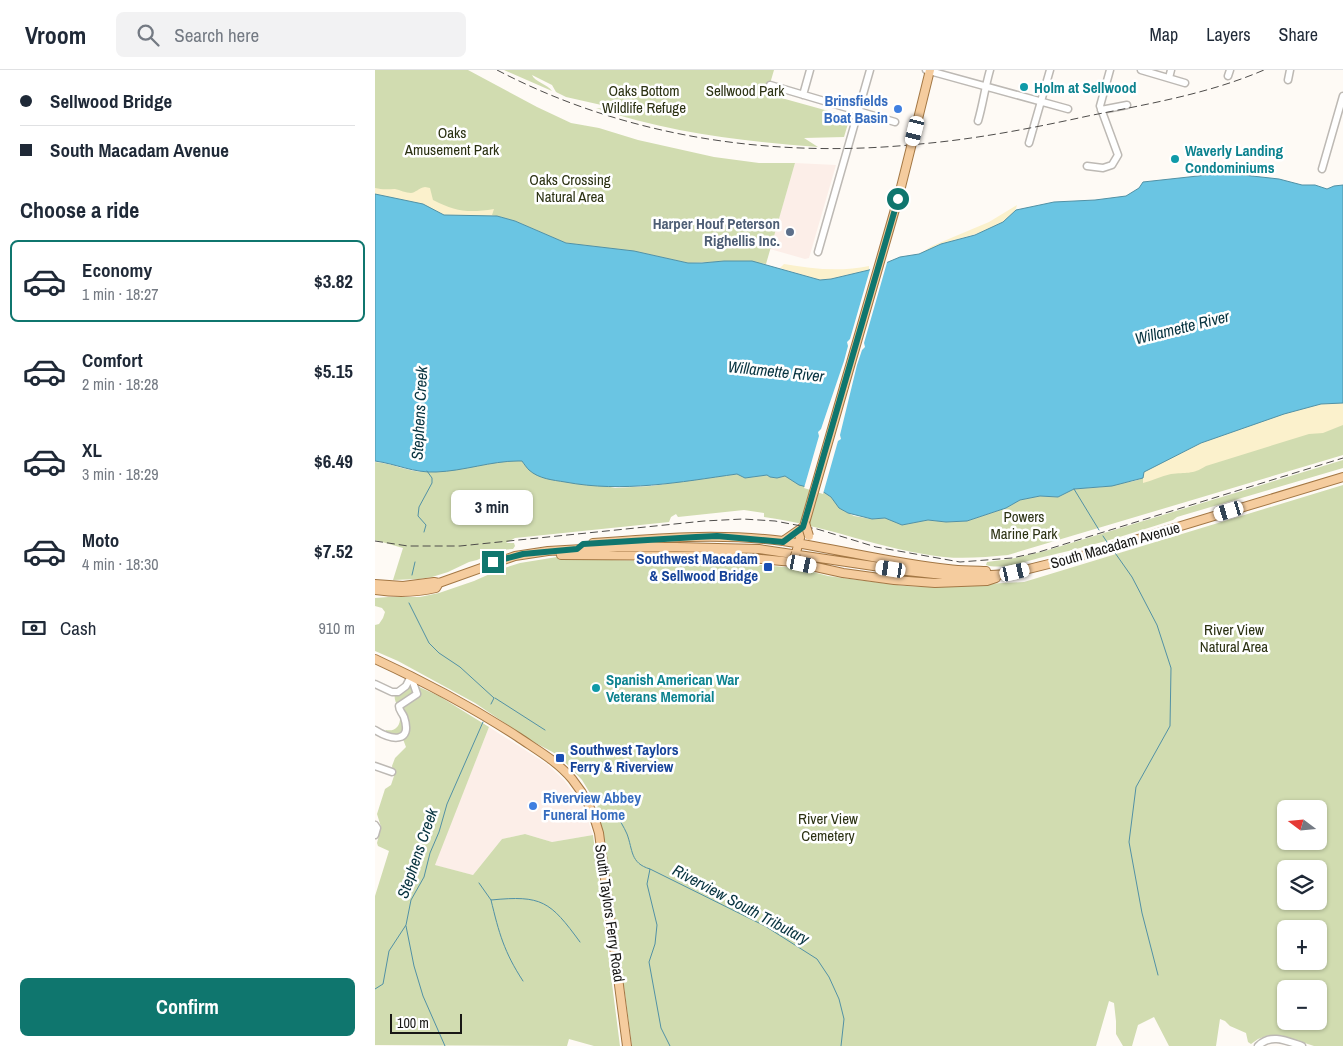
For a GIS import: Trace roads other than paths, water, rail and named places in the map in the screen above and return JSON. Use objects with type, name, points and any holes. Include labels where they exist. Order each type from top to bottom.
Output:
[{"type":"main road","points":[[793,562],[898,199],[928,70]]},
{"type":"main road","name":"South Macadam Avenue","points":[[375,584],[395,586],[439,583],[515,556],[548,551],[676,547],[759,549],[808,555],[907,572],[943,575],[1008,574],[1085,555],[1343,477]]},
{"type":"main road","points":[[783,542],[804,525]]},
{"type":"main road","points":[[804,525],[812,541],[821,547]]},
{"type":"main road","points":[[577,549],[583,544],[641,539],[743,538],[821,547],[950,569],[1008,574]]},
{"type":"main road","points":[[548,551],[557,554],[610,556],[728,556],[793,562],[843,573],[885,579],[935,583],[987,581],[1008,574]]},
{"type":"main road","name":"South Macadam Avenue","points":[[375,590],[405,593],[436,588],[439,583]]},
{"type":"main road","points":[[388,592],[395,588],[395,586]]},
{"type":"main road","name":"South Taylors Ferry Road","points":[[375,659],[465,704],[544,754],[566,772],[577,786],[595,819],[602,853],[627,1046]]},
{"type":"street","points":[[803,95],[810,70]]},
{"type":"street","points":[[818,252],[870,70]]},
{"type":"street","points":[[928,70],[1067,109]]},
{"type":"street","points":[[978,121],[986,94],[985,87],[990,70]]},
{"type":"street","points":[[1029,143],[1050,70]]},
{"type":"street","points":[[1087,166],[1103,168],[1112,165],[1118,156],[1101,110],[1101,100],[1110,70]]},
{"type":"street","points":[[1141,70],[1185,83]]},
{"type":"street","points":[[1169,78],[1171,70]]},
{"type":"street","points":[[1288,80],[1290,70]]},
{"type":"street","points":[[769,85],[895,122]]},
{"type":"street","points":[[1322,170],[1343,96]]},
{"type":"street","points":[[1101,110],[1127,105]]},
{"type":"street","points":[[375,684],[392,692],[398,692],[406,686],[411,676]]},
{"type":"street","points":[[375,730],[391,738],[399,738],[403,734],[405,721],[399,706],[417,694],[411,676]]},
{"type":"street","points":[[375,766],[392,772]]},
{"type":"street","points":[[375,835],[376,825]]},
{"type":"street","points":[[1259,1046],[1263,1042],[1272,1039],[1281,1039],[1302,1046]]},
{"type":"water","name":"Willamette River","points":[[1225,173],[1279,179],[1327,189],[1343,185],[1343,403],[1321,404],[1284,414],[1201,443],[1144,472],[1143,478],[1112,486],[1074,489],[1058,497],[1040,496],[1020,500],[1006,508],[967,521],[946,522],[928,520],[902,525],[885,518],[872,519],[848,513],[839,508],[831,497],[822,491],[799,485],[785,476],[777,478],[767,475],[745,478],[737,474],[651,485],[608,487],[546,479],[533,473],[522,461],[508,461],[457,470],[428,472],[375,461],[375,194],[423,204],[444,215],[497,216],[515,221],[566,243],[634,251],[688,263],[752,261],[820,280],[869,270],[900,257],[919,254],[941,244],[975,235],[1003,222],[1016,210],[1054,202],[1126,196],[1139,188],[1143,182]]},
{"type":"waterway","name":"Stephens Creek","points":[[424,532],[426,525],[418,516],[419,507],[432,483],[432,478],[427,471]]},
{"type":"waterway","points":[[1074,489],[1099,530]]},
{"type":"waterway","points":[[1103,536],[1109,545]]},
{"type":"waterway","points":[[1113,550],[1132,577],[1157,625],[1171,668],[1170,726],[1136,787],[1129,842],[1142,913],[1158,975]]},
{"type":"waterway","name":"Stephens Creek","points":[[412,575],[415,562]]},
{"type":"waterway","name":"Stephens Creek","points":[[409,603],[429,643],[439,653],[460,667],[494,698],[491,704]]},
{"type":"waterway","points":[[495,698],[545,730]]},
{"type":"waterway","name":"Stephens Creek","points":[[375,989],[383,984],[389,951],[406,925],[411,900],[424,877],[447,804],[483,722]]},
{"type":"waterway","points":[[615,813],[627,834],[636,860],[650,869],[647,884],[657,925],[655,944],[649,962],[661,1028],[670,1046]]},
{"type":"waterway","name":"Riverview South Tributary","points":[[650,869],[765,926],[817,959],[829,977],[839,999],[844,1019],[841,1046]]},
{"type":"waterway","points":[[479,883],[491,900],[534,900],[552,909],[561,917],[580,942]]},
{"type":"waterway","points":[[491,900],[503,942],[511,961],[523,981]]},
{"type":"waterway","points":[[406,926],[414,966],[423,996],[445,1046]]},
{"type":"railway","points":[[497,70],[547,93],[598,112],[650,127],[703,138],[757,145],[811,148],[866,148],[920,144],[1005,133],[1177,98],[1221,86],[1264,70]]},
{"type":"railway","points":[[375,541],[408,546],[460,546],[704,521],[743,519],[775,521],[817,529],[876,547],[960,562],[1012,558],[1039,552],[1343,458]]},
{"type":"place","name":"Holm at Sellwood","points":[[1024,87]]},
{"type":"place","name":"Brinsfields Boat Basin","points":[[898,109]]},
{"type":"place","name":"Waverly Landing Condominiums","points":[[1175,159]]},
{"type":"place","name":"Harper Houf Peterson Righellis Inc.","points":[[790,232]]},
{"type":"place","name":"Southwest Macadam & Sellwood Bridge","points":[[768,567]]},
{"type":"place","name":"Spanish American War Veterans Memorial","points":[[596,688]]},
{"type":"place","name":"Southwest Taylors Ferry & Riverview","points":[[560,758]]},
{"type":"place","name":"Riverview Abbey Funeral Home","points":[[533,806]]},
{"type":"park label","name":"Sellwood Park","points":[[745,90]]},
{"type":"park label","name":"Oaks Bottom Wildlife Refuge","points":[[644,98]]},
{"type":"park label","name":"Oaks Amusement Park","points":[[452,140]]},
{"type":"park label","name":"Oaks Crossing Natural Area","points":[[570,188]]},
{"type":"park label","name":"Powers Marine Park","points":[[1024,524]]},
{"type":"park label","name":"River View Natural Area","points":[[1234,638]]},
{"type":"park label","name":"River View Cemetery","points":[[828,826]]}]
